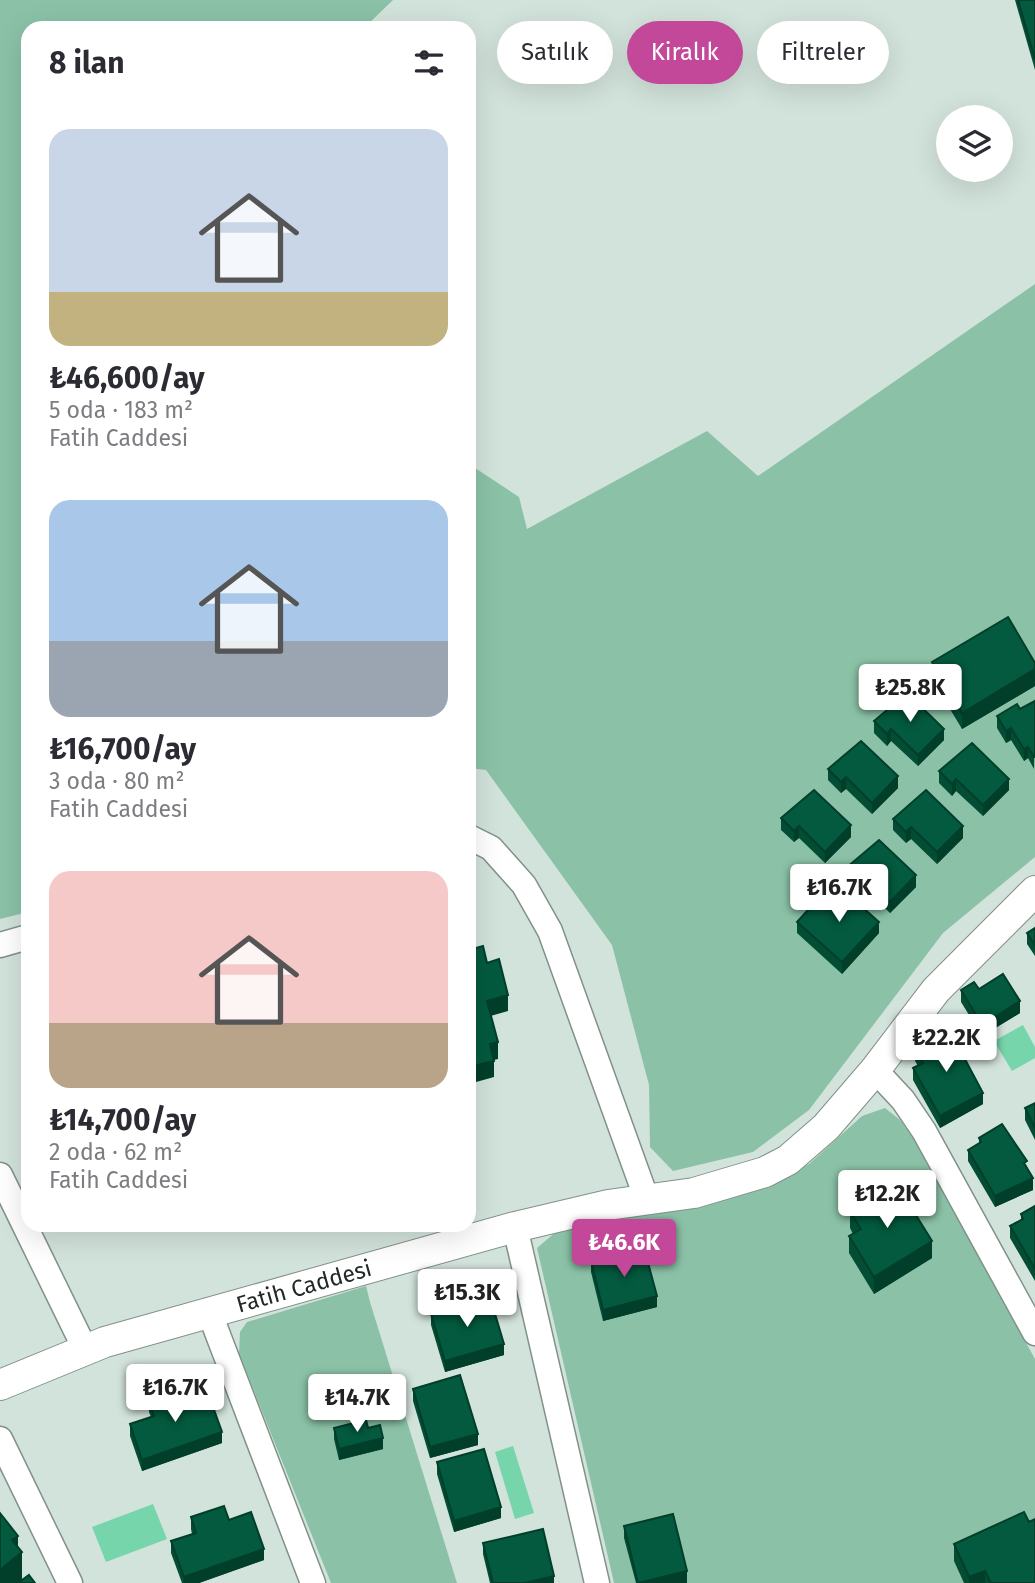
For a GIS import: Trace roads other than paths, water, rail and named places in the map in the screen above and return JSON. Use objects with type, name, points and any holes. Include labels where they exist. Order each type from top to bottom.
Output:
[{"type":"street","points":[[476,840],[491,848],[524,885],[550,931],[647,1200]]},
{"type":"street","name":"Fatih Caddesi","points":[[0,1385],[85,1349],[515,1227],[737,1183],[788,1160],[826,1127],[875,1070],[936,990],[1035,891]]},
{"type":"street","points":[[0,945],[21,939]]},
{"type":"street","points":[[875,1070],[903,1100],[924,1131],[1035,1333]]},
{"type":"street","points":[[0,1174],[21,1217]]},
{"type":"street","points":[[515,1227],[597,1583]]},
{"type":"street","points":[[28,1232],[85,1349]]},
{"type":"street","points":[[210,1314],[313,1583]]},
{"type":"street","points":[[0,1439],[70,1583]]}]
